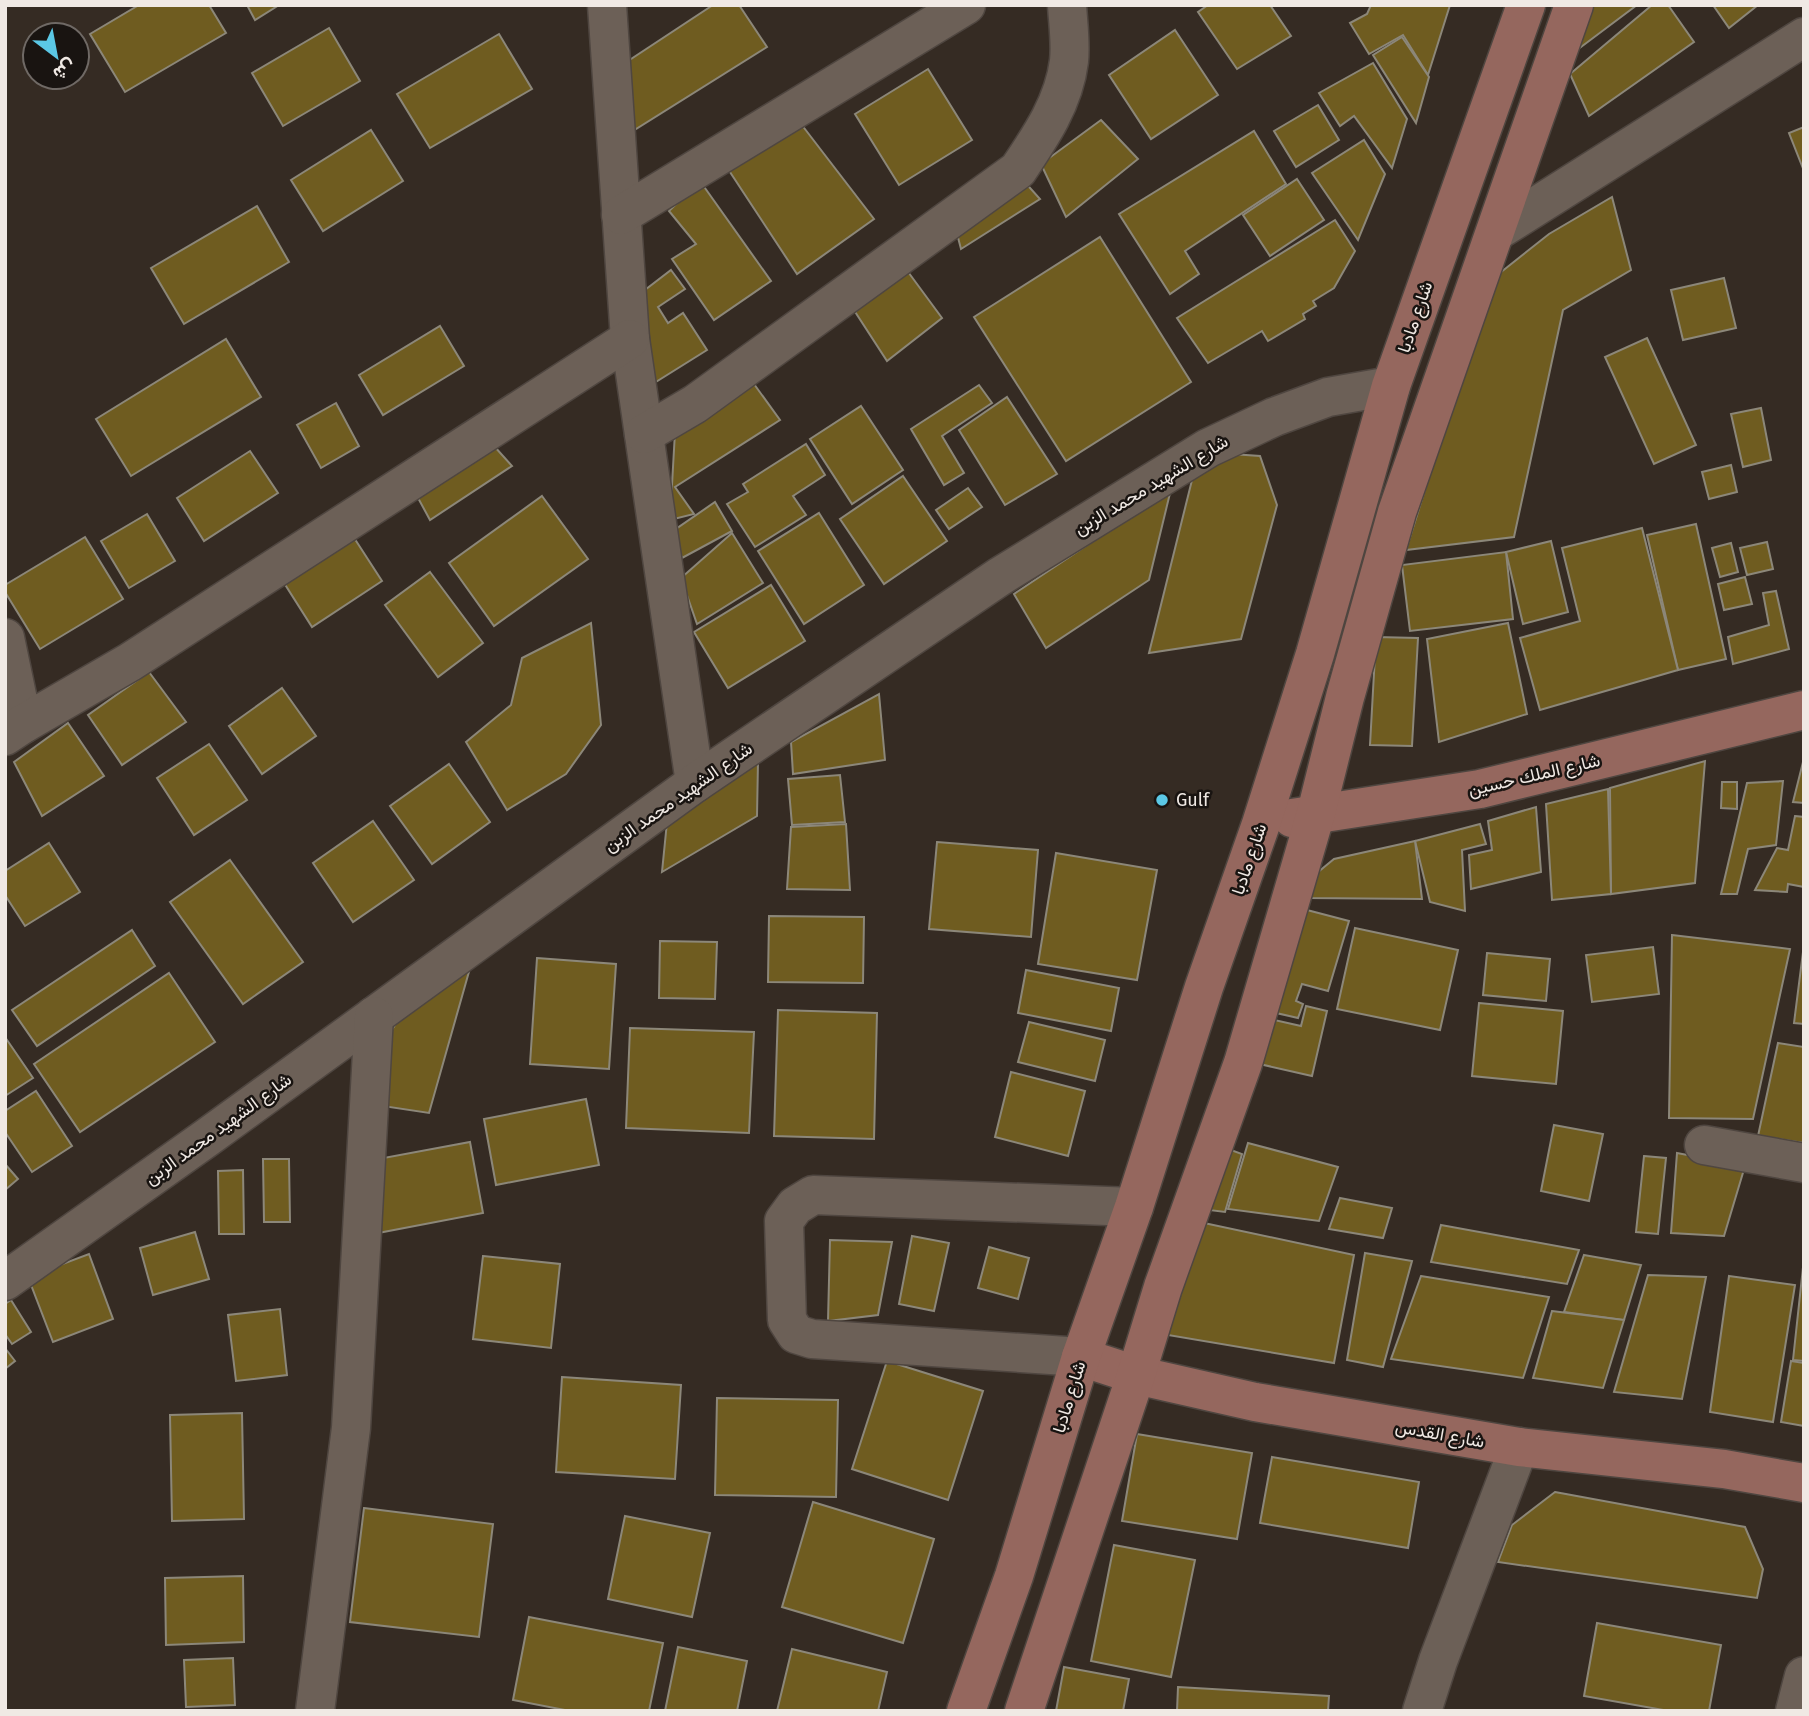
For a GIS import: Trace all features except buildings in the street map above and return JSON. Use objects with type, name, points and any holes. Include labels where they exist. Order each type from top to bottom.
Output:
[{"type":"main road","name":"شارع مادبا","points":[[966,1711],[1014,1576],[1081,1357],[1134,1207],[1204,987],[1261,824],[1315,654],[1391,386],[1526,5]]},
{"type":"main road","points":[[1024,1711],[1163,1287],[1243,1063],[1317,813],[1345,696],[1397,512],[1574,5]]},
{"type":"main road","name":"شارع الملك حسين","points":[[1261,824],[1480,789],[1804,710]]},
{"type":"main road","name":"شارع القدس","points":[[1081,1357],[1136,1375],[1255,1402],[1519,1447],[1724,1469],[1804,1482]]},
{"type":"street","points":[[607,5],[630,339],[695,782]]},
{"type":"street","points":[[621,215],[967,5]]},
{"type":"street","points":[[644,434],[695,404],[1018,170],[1043,133],[1061,95],[1069,60],[1067,5]]},
{"type":"street","points":[[1497,231],[1804,37]]},
{"type":"street","points":[[5,638],[14,730],[130,662],[630,339]]},
{"type":"street","name":"شارع الشهيد محمد الزبن","points":[[5,1281],[695,782],[999,577],[1208,448],[1274,416],[1328,397],[1391,386]]},
{"type":"street","points":[[315,1711],[351,1428],[374,1016]]},
{"type":"street","points":[[1704,1145],[1804,1163]]},
{"type":"street","points":[[1081,1357],[812,1339],[796,1334],[787,1320],[784,1221],[795,1206],[814,1195],[1134,1207]]},
{"type":"street","points":[[1422,1711],[1438,1661],[1519,1447]]},
{"type":"street","points":[[1795,1711],[1804,1676]]},
{"type":"place","name":"Gulf","points":[[1162,800]]}]
